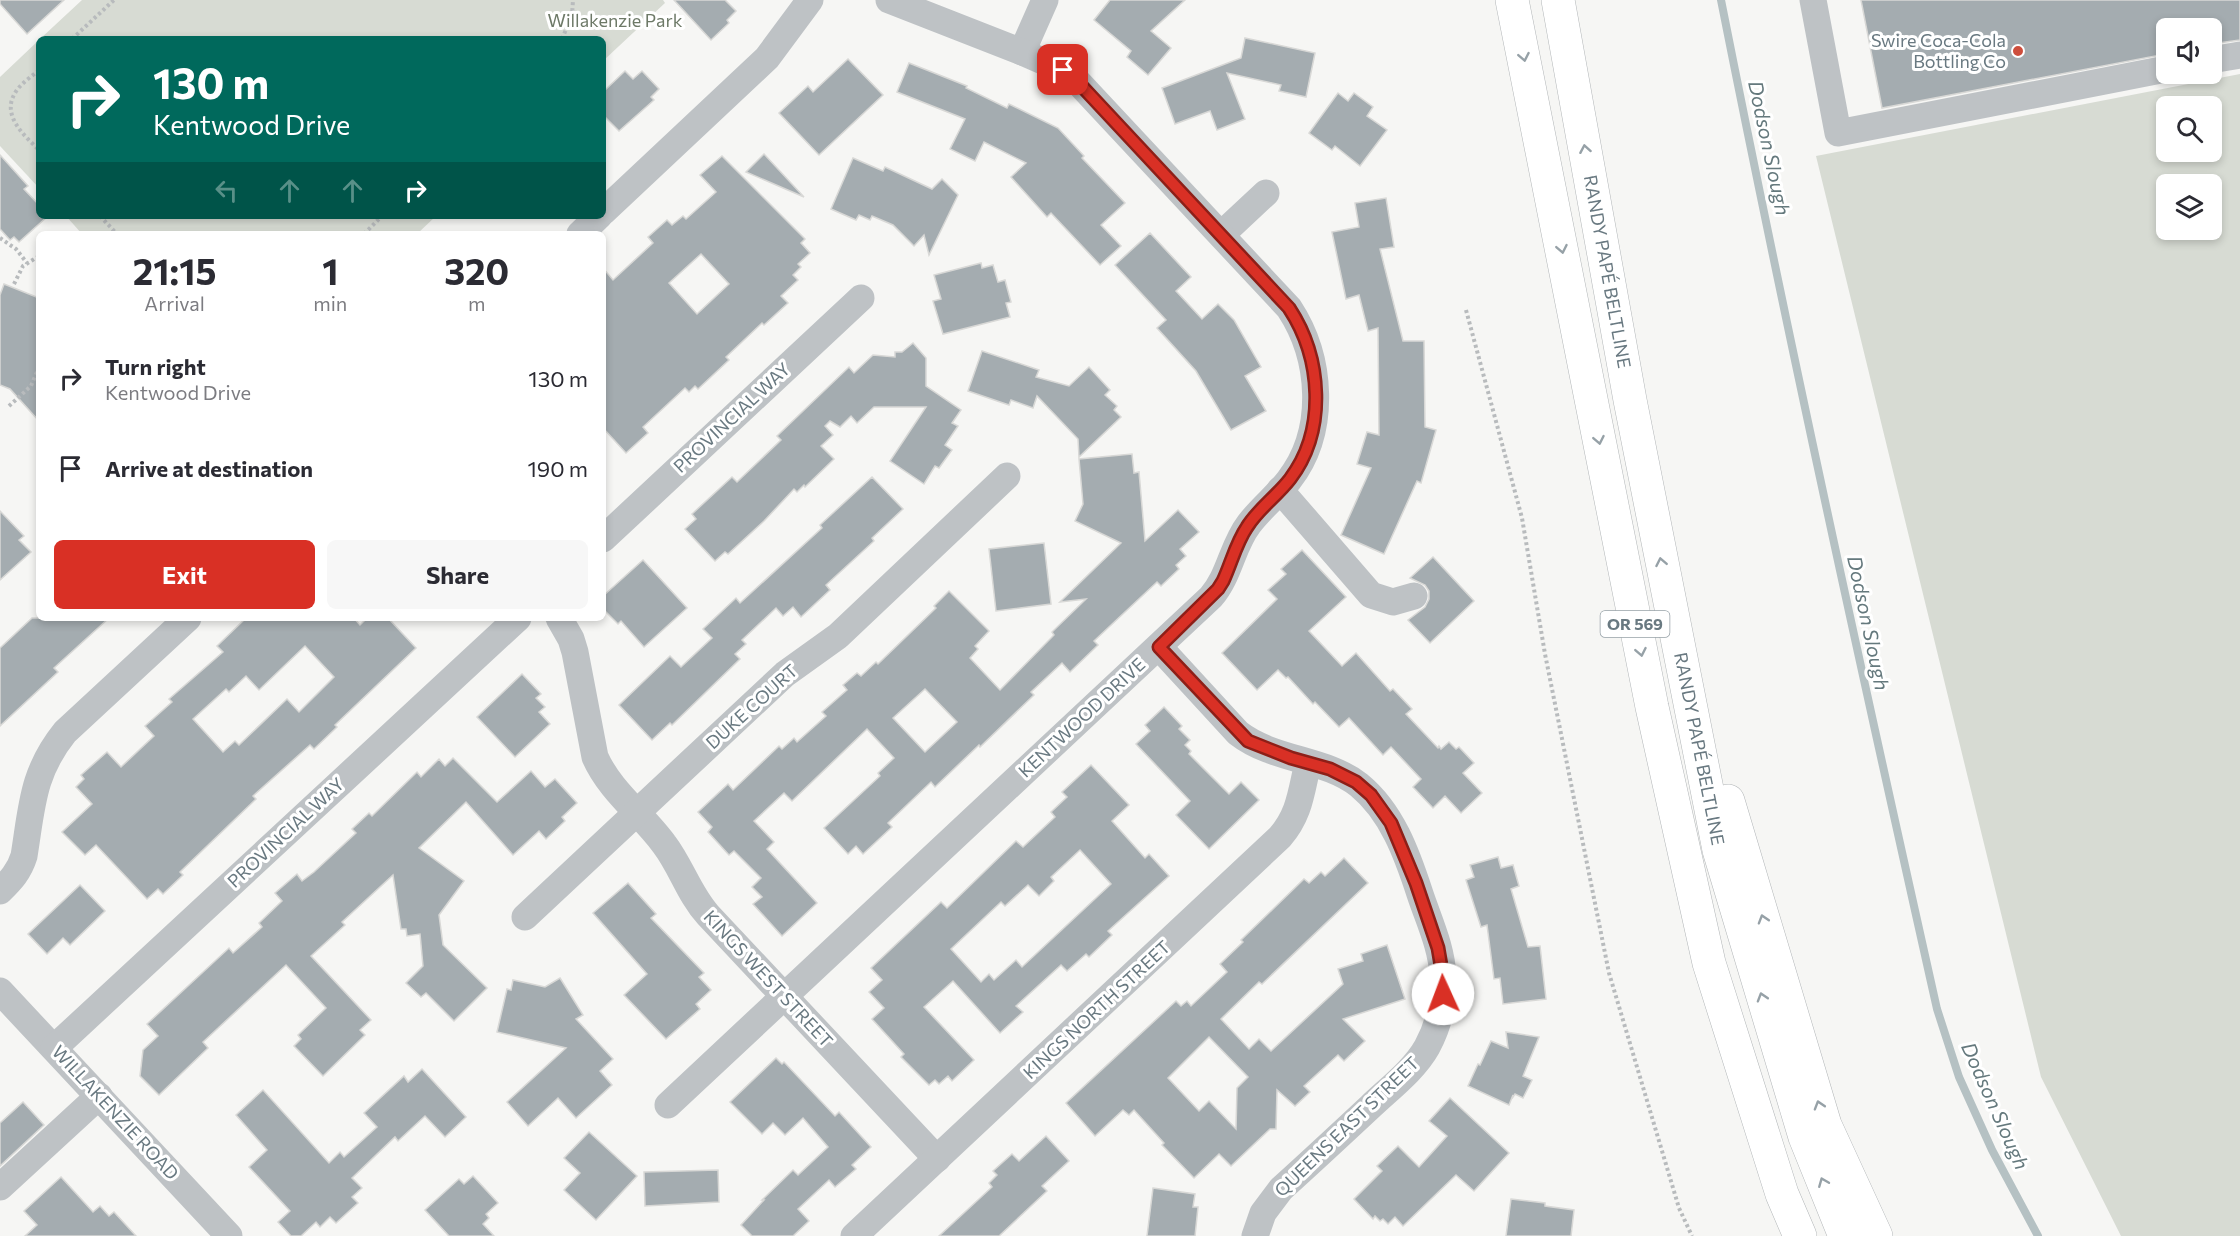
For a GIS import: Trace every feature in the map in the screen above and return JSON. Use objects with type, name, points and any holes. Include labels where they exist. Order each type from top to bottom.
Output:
[{"type":"highway","name":"RANDY PAPÉ BELTLINE","points":[[1512,0],[1649,695],[1709,963],[1782,1194],[1800,1236]]},
{"type":"highway","name":"RANDY PAPÉ BELTLINE","points":[[1558,0],[1630,400],[1719,850],[1805,1137],[1845,1236]]},
{"type":"highway","points":[[1670,605],[1825,1125],[1876,1236]]},
{"type":"street","points":[[606,209],[767,58],[810,0]]},
{"type":"street","name":"KENTWOOD DRIVE","points":[[668,1105],[1159,647],[1218,589],[1248,524],[1280,490],[1299,464],[1309,445],[1314,424],[1316,398],[1309,349],[1300,326],[1289,308],[1077,81],[1063,70],[1022,52],[890,0]]},
{"type":"street","points":[[1022,52],[1045,0]]},
{"type":"street","points":[[1813,0],[1838,133],[2156,71]]},
{"type":"street","points":[[2222,58],[2240,55]]},
{"type":"street","points":[[1222,234],[1266,193]]},
{"type":"street","points":[[583,231],[596,219]]},
{"type":"street","name":"PROVINCIAL WAY","points":[[606,536],[861,298]]},
{"type":"street","name":"DUKE COURT","points":[[525,917],[785,674],[837,636],[1007,476]]},
{"type":"street","points":[[1280,490],[1371,595],[1393,602],[1414,596]]},
{"type":"street","points":[[0,891],[15,877],[21,867],[36,782],[46,758],[65,732],[185,621]]},
{"type":"street","name":"PROVINCIAL WAY","points":[[54,1048],[515,621]]},
{"type":"street","name":"KINGS WEST STREET","points":[[561,621],[571,639],[575,652],[595,757],[608,779],[670,852],[701,908],[937,1159]]},
{"type":"street","name":"QUEENS EAST STREET","points":[[1159,647],[1248,741],[1256,746],[1308,764],[1330,769],[1356,782],[1371,795],[1391,823],[1416,883],[1438,948],[1443,977],[1442,1002],[1434,1031],[1419,1060],[1281,1189],[1263,1213],[1255,1236]]},
{"type":"street","name":"KINGS NORTH STREET","points":[[854,1236],[1280,837],[1298,810],[1308,764]]},
{"type":"street","name":"WILLAKENZIE ROAD","points":[[0,991],[229,1236]]},
{"type":"street","points":[[0,1187],[99,1096]]},
{"type":"path","points":[[75,36],[114,0]]},
{"type":"path","points":[[563,36],[572,15],[573,0]]},
{"type":"path","points":[[36,73],[14,94],[11,110],[16,125],[36,147]]},
{"type":"path","points":[[103,219],[114,231]]},
{"type":"path","points":[[367,231],[379,219]]},
{"type":"path","points":[[0,238],[16,249],[27,263]]},
{"type":"path","points":[[14,284],[21,269],[36,258]]},
{"type":"path","points":[[1466,310],[1522,518],[1545,654],[1609,974],[1679,1208],[1692,1236]]},
{"type":"path","points":[[9,406],[31,386],[36,374]]},
{"type":"green space","name":"Willakenzie Park","points":[[82,0],[663,0],[665,3],[606,58],[606,36],[43,36]]},
{"type":"green space","points":[[36,43],[36,185],[0,146],[0,77]]},
{"type":"green space","points":[[2240,74],[2240,1236],[2121,1236],[2041,1077],[1816,156],[2188,84],[2222,84],[2222,77]]},
{"type":"green space","points":[[69,219],[433,219],[420,231],[79,231]]},
{"type":"building","points":[[0,0],[64,0],[27,34],[0,4]]},
{"type":"building","points":[[674,0],[725,0],[736,11],[727,20],[729,23],[711,40]]},
{"type":"building","points":[[1110,0],[1185,0],[1151,31],[1171,48],[1148,75],[1127,57],[1131,51],[1094,20]]},
{"type":"building","name":"Swire Coca-Cola Bottling Co","points":[[1861,0],[2240,0],[2240,40],[2222,42],[2222,18],[2156,18],[2156,56],[1882,108]]},
{"type":"building","points":[[1245,38],[1315,53],[1306,97],[1279,91],[1281,85],[1227,73],[1245,119],[1217,130],[1210,111],[1175,124],[1162,88],[1241,58]]},
{"type":"building","points":[[848,59],[883,95],[819,155],[779,113],[808,86],[813,92]]},
{"type":"building","points":[[909,63],[967,86],[966,88],[1007,108],[1009,104],[1058,128],[1084,156],[1082,158],[1125,203],[1101,225],[1121,246],[1100,265],[1051,213],[1047,217],[1011,177],[1026,163],[984,142],[975,161],[950,149],[965,119],[897,92]]},
{"type":"building","points":[[625,71],[633,79],[642,71],[659,89],[651,97],[654,100],[619,131],[606,118],[606,89]]},
{"type":"building","points":[[1338,93],[1348,101],[1354,93],[1373,107],[1367,116],[1387,130],[1360,166],[1335,146],[1332,150],[1309,133]]},
{"type":"building","points":[[764,154],[804,197],[746,172]]},
{"type":"building","points":[[0,155],[28,186],[24,189],[36,202],[36,219],[45,219],[19,242],[14,237],[10,240],[0,229]]},
{"type":"building","points":[[722,156],[805,239],[801,243],[810,253],[798,264],[801,267],[793,275],[798,280],[781,296],[788,303],[764,325],[762,323],[726,357],[729,360],[698,389],[695,386],[689,392],[685,388],[643,427],[648,433],[626,453],[606,431],[606,272],[613,280],[653,243],[648,237],[667,220],[672,225],[683,216],[686,219],[716,192],[700,175]],"holes":[[[701,254],[729,284],[697,314],[669,283]]]},
{"type":"building","points":[[853,158],[883,171],[885,167],[932,189],[942,179],[958,195],[929,255],[924,235],[914,246],[893,225],[872,216],[870,220],[859,215],[856,220],[831,209]]},
{"type":"building","points":[[1386,198],[1394,247],[1380,249],[1403,341],[1424,341],[1425,427],[1436,430],[1421,483],[1417,481],[1384,554],[1341,535],[1371,468],[1357,464],[1367,432],[1379,435],[1378,328],[1368,331],[1359,295],[1346,299],[1332,232],[1359,227],[1355,203]]},
{"type":"building","points":[[1150,233],[1191,277],[1176,291],[1202,319],[1218,304],[1234,320],[1261,367],[1245,376],[1266,411],[1231,430],[1196,371],[1157,328],[1166,320],[1115,265]]},
{"type":"building","points":[[981,263],[982,268],[993,265],[998,282],[1005,280],[1011,302],[1006,303],[1010,317],[943,334],[933,301],[941,299],[934,275]]},
{"type":"building","points":[[4,284],[36,297],[36,418],[10,389],[0,385],[0,295]]},
{"type":"building","points":[[913,343],[926,358],[926,386],[961,410],[952,423],[958,426],[945,445],[952,450],[939,468],[935,466],[924,484],[890,461],[926,407],[874,407],[857,423],[851,416],[840,427],[830,421],[825,426],[833,435],[821,446],[834,459],[805,487],[804,485],[797,492],[794,489],[728,554],[725,552],[715,561],[685,529],[696,519],[692,514],[732,477],[737,482],[781,440],[777,436],[849,367],[854,373],[873,355],[895,357],[895,352],[902,352]]},
{"type":"building","points":[[982,351],[1039,370],[1036,377],[1069,386],[1089,367],[1110,390],[1105,395],[1117,406],[1114,410],[1121,417],[1079,457],[1078,439],[1037,396],[1033,408],[1011,400],[1009,405],[968,391]]},
{"type":"building","points":[[1132,454],[1134,473],[1139,472],[1145,541],[1178,510],[1199,532],[1180,549],[1186,556],[1176,565],[1179,569],[1161,586],[1157,582],[1094,641],[1098,645],[1070,672],[1062,663],[1031,692],[1034,695],[980,747],[979,745],[935,787],[931,782],[888,823],[892,827],[863,854],[856,846],[848,854],[824,828],[880,776],[878,773],[894,758],[867,729],[792,801],[784,793],[754,821],[774,842],[767,849],[817,903],[782,936],[753,904],[762,897],[752,887],[761,878],[734,851],[729,855],[708,832],[712,827],[698,812],[728,784],[733,790],[779,746],[782,749],[794,738],[797,742],[826,716],[822,712],[847,690],[843,685],[857,673],[861,676],[876,662],[878,664],[936,608],[934,606],[949,591],[989,631],[975,646],[978,649],[970,658],[1000,690],[1054,635],[1052,632],[1086,599],[1060,602],[1121,543],[1075,521],[1083,504],[1079,459]],"holes":[[[925,689],[957,722],[925,752],[893,718]]]},
{"type":"building","points":[[872,477],[903,509],[872,538],[874,541],[826,585],[830,590],[801,617],[793,607],[783,616],[776,608],[742,640],[746,644],[735,654],[740,659],[672,725],[670,723],[652,740],[619,705],[670,656],[681,667],[712,638],[703,629],[736,598],[740,603],[822,528],[820,525]]},
{"type":"building","points":[[0,511],[24,536],[19,540],[31,552],[0,580]]},
{"type":"building","points":[[1044,543],[1051,604],[996,611],[989,549]]},
{"type":"building","points":[[1302,550],[1346,597],[1309,631],[1342,666],[1356,653],[1390,691],[1393,689],[1412,709],[1406,714],[1438,748],[1439,746],[1441,749],[1449,742],[1456,749],[1459,747],[1474,763],[1463,773],[1482,793],[1461,813],[1445,796],[1433,808],[1413,787],[1421,779],[1391,747],[1383,755],[1349,718],[1339,727],[1315,702],[1313,704],[1288,677],[1286,678],[1278,670],[1257,690],[1222,653],[1277,599],[1268,590],[1286,574],[1281,569]]},
{"type":"building","points":[[1433,557],[1474,601],[1430,643],[1408,620],[1425,607],[1429,599],[1429,591],[1425,585],[1410,578]]},
{"type":"building","points":[[643,560],[687,608],[644,647],[621,621],[618,624],[606,612],[606,593]]},
{"type":"building","points":[[32,618],[36,618],[36,621],[106,621],[54,668],[58,672],[0,726],[0,648]]},
{"type":"building","points":[[243,621],[357,621],[360,625],[364,621],[391,621],[416,648],[335,725],[337,727],[314,749],[310,745],[253,796],[256,799],[180,872],[183,875],[163,894],[158,889],[147,899],[96,845],[85,855],[62,832],[92,804],[76,787],[84,779],[81,775],[107,752],[121,767],[154,736],[145,726],[172,702],[169,699],[223,652],[217,646]],"holes":[[[305,646],[334,677],[299,712],[287,699],[239,745],[235,741],[223,752],[193,719],[226,689],[229,692],[246,676],[259,690]]]},
{"type":"building","points":[[522,674],[541,694],[536,698],[545,707],[539,712],[550,724],[515,757],[477,717]]},
{"type":"building","points":[[1164,707],[1182,726],[1179,729],[1190,740],[1185,745],[1191,751],[1189,754],[1229,794],[1241,782],[1259,800],[1209,849],[1176,815],[1190,801],[1136,744],[1150,731],[1145,725]]},
{"type":"building","points":[[453,758],[497,802],[531,771],[545,787],[555,779],[577,803],[562,817],[565,821],[546,839],[539,831],[513,855],[466,802],[419,848],[464,881],[439,915],[443,945],[487,988],[454,1021],[426,993],[421,997],[406,983],[423,966],[420,934],[407,936],[406,929],[401,929],[393,875],[342,922],[345,925],[311,956],[371,1020],[360,1030],[365,1035],[323,1076],[294,1046],[301,1039],[298,1035],[326,1008],[286,965],[203,1042],[208,1048],[159,1095],[140,1076],[143,1050],[158,1036],[147,1024],[229,948],[233,953],[262,927],[259,923],[282,901],[275,893],[297,874],[302,881],[314,872],[356,833],[352,829],[369,813],[372,816],[417,772],[421,777],[439,759],[445,766]]},
{"type":"building","points":[[1091,765],[1129,805],[1112,821],[1145,858],[1149,854],[1169,876],[1108,931],[1112,935],[1089,957],[1086,954],[1067,971],[1061,965],[1016,1006],[1023,1012],[1000,1033],[953,981],[924,1007],[974,1060],[952,1081],[948,1076],[939,1084],[935,1080],[929,1085],[901,1057],[904,1054],[872,1019],[884,1008],[869,992],[882,980],[871,968],[941,902],[947,908],[1016,841],[1023,847],[1055,817],[1051,812],[1067,797],[1062,792]],"holes":[[[1080,850],[1111,884],[1022,967],[1016,960],[994,980],[989,974],[981,982],[951,949],[1001,902],[1005,906],[1028,885],[1039,896],[1054,881],[1051,877]]]},
{"type":"building","points":[[1498,857],[1501,868],[1513,865],[1519,886],[1511,889],[1528,947],[1540,946],[1546,999],[1503,1004],[1500,978],[1494,979],[1487,925],[1481,927],[1466,880],[1474,877],[1470,865]]},
{"type":"building","points":[[1344,858],[1368,883],[1262,984],[1259,982],[1221,1019],[1249,1049],[1259,1039],[1271,1051],[1343,984],[1338,969],[1363,961],[1361,954],[1387,945],[1405,999],[1343,1019],[1365,1041],[1344,1061],[1338,1055],[1304,1086],[1310,1092],[1295,1106],[1277,1090],[1276,1129],[1270,1129],[1231,1166],[1219,1154],[1194,1178],[1162,1145],[1164,1143],[1134,1110],[1129,1115],[1123,1110],[1095,1136],[1066,1103],[1176,1001],[1181,1006],[1187,1001],[1191,1006],[1227,972],[1220,964],[1243,942],[1241,940],[1304,879],[1309,883],[1321,872],[1325,876]],"holes":[[[1209,1037],[1248,1077],[1237,1088],[1236,1129],[1209,1101],[1199,1111],[1168,1078]]]},
{"type":"building","points":[[628,883],[656,914],[651,918],[704,973],[699,977],[711,990],[696,1004],[700,1009],[666,1039],[624,995],[647,974],[593,913]]},
{"type":"building","points":[[80,885],[105,911],[70,945],[63,938],[47,954],[28,934]]},
{"type":"building","points":[[560,978],[583,1015],[576,1019],[613,1059],[600,1071],[612,1085],[576,1118],[558,1098],[528,1126],[507,1102],[566,1048],[497,1032],[507,989],[511,990],[513,980],[545,987]]},
{"type":"building","points":[[1506,1032],[1539,1037],[1523,1076],[1532,1080],[1523,1098],[1515,1094],[1513,1097],[1513,1095],[1509,1105],[1468,1086],[1491,1041],[1508,1048]]},
{"type":"building","points":[[776,1058],[782,1064],[784,1062],[835,1116],[839,1112],[871,1147],[852,1165],[856,1169],[835,1187],[829,1180],[798,1209],[809,1221],[793,1236],[752,1236],[741,1225],[764,1200],[762,1200],[793,1170],[798,1175],[828,1147],[803,1118],[785,1135],[773,1123],[762,1134],[730,1102]]},
{"type":"building","points":[[422,1069],[466,1117],[445,1137],[425,1116],[398,1141],[395,1137],[352,1178],[362,1188],[352,1197],[358,1203],[336,1223],[330,1217],[320,1227],[316,1222],[301,1236],[291,1236],[278,1222],[290,1211],[249,1167],[267,1150],[236,1115],[263,1090],[329,1163],[340,1152],[344,1157],[377,1127],[364,1113],[404,1076],[408,1082]]},
{"type":"building","points":[[1450,1098],[1509,1153],[1474,1191],[1456,1175],[1403,1226],[1395,1217],[1388,1224],[1375,1216],[1373,1219],[1354,1199],[1382,1171],[1377,1166],[1398,1146],[1419,1167],[1447,1136],[1429,1121]]},
{"type":"building","points":[[23,1102],[44,1125],[0,1166],[0,1123]]},
{"type":"building","points":[[589,1132],[637,1176],[596,1220],[564,1190],[580,1173],[564,1158]]},
{"type":"building","points":[[1046,1136],[1069,1161],[1042,1186],[1047,1191],[999,1236],[939,1236],[992,1187],[989,1183],[997,1175],[993,1171],[1012,1154],[1019,1161]]},
{"type":"building","points":[[718,1170],[719,1202],[645,1206],[644,1172]]},
{"type":"building","points":[[473,1176],[498,1203],[486,1214],[489,1218],[483,1224],[494,1236],[449,1236],[425,1210],[459,1179],[464,1184]]},
{"type":"building","points":[[61,1177],[93,1212],[100,1206],[109,1216],[114,1212],[136,1236],[25,1236],[37,1225],[24,1211]]},
{"type":"building","points":[[1153,1188],[1195,1194],[1193,1207],[1198,1207],[1195,1236],[1147,1236]]},
{"type":"building","points":[[1511,1199],[1545,1203],[1545,1206],[1574,1210],[1571,1236],[1506,1236]]},
{"type":"waterway","name":"Dodson Slough","points":[[1721,0],[1826,506],[1937,1009],[1959,1077],[1992,1150],[2038,1236]]},
{"type":"place","name":"Swire Coca-Cola Bottling Co","points":[[2018,51]]},
{"type":"route","points":[[1063,70],[1077,81],[1289,308],[1309,349],[1313,370],[1316,398],[1314,424],[1309,445],[1299,464],[1290,479],[1248,524],[1218,589],[1159,647],[1248,741],[1256,746],[1308,764],[1330,769],[1356,782],[1381,807],[1403,849],[1438,948],[1442,962],[1443,994]]}]
